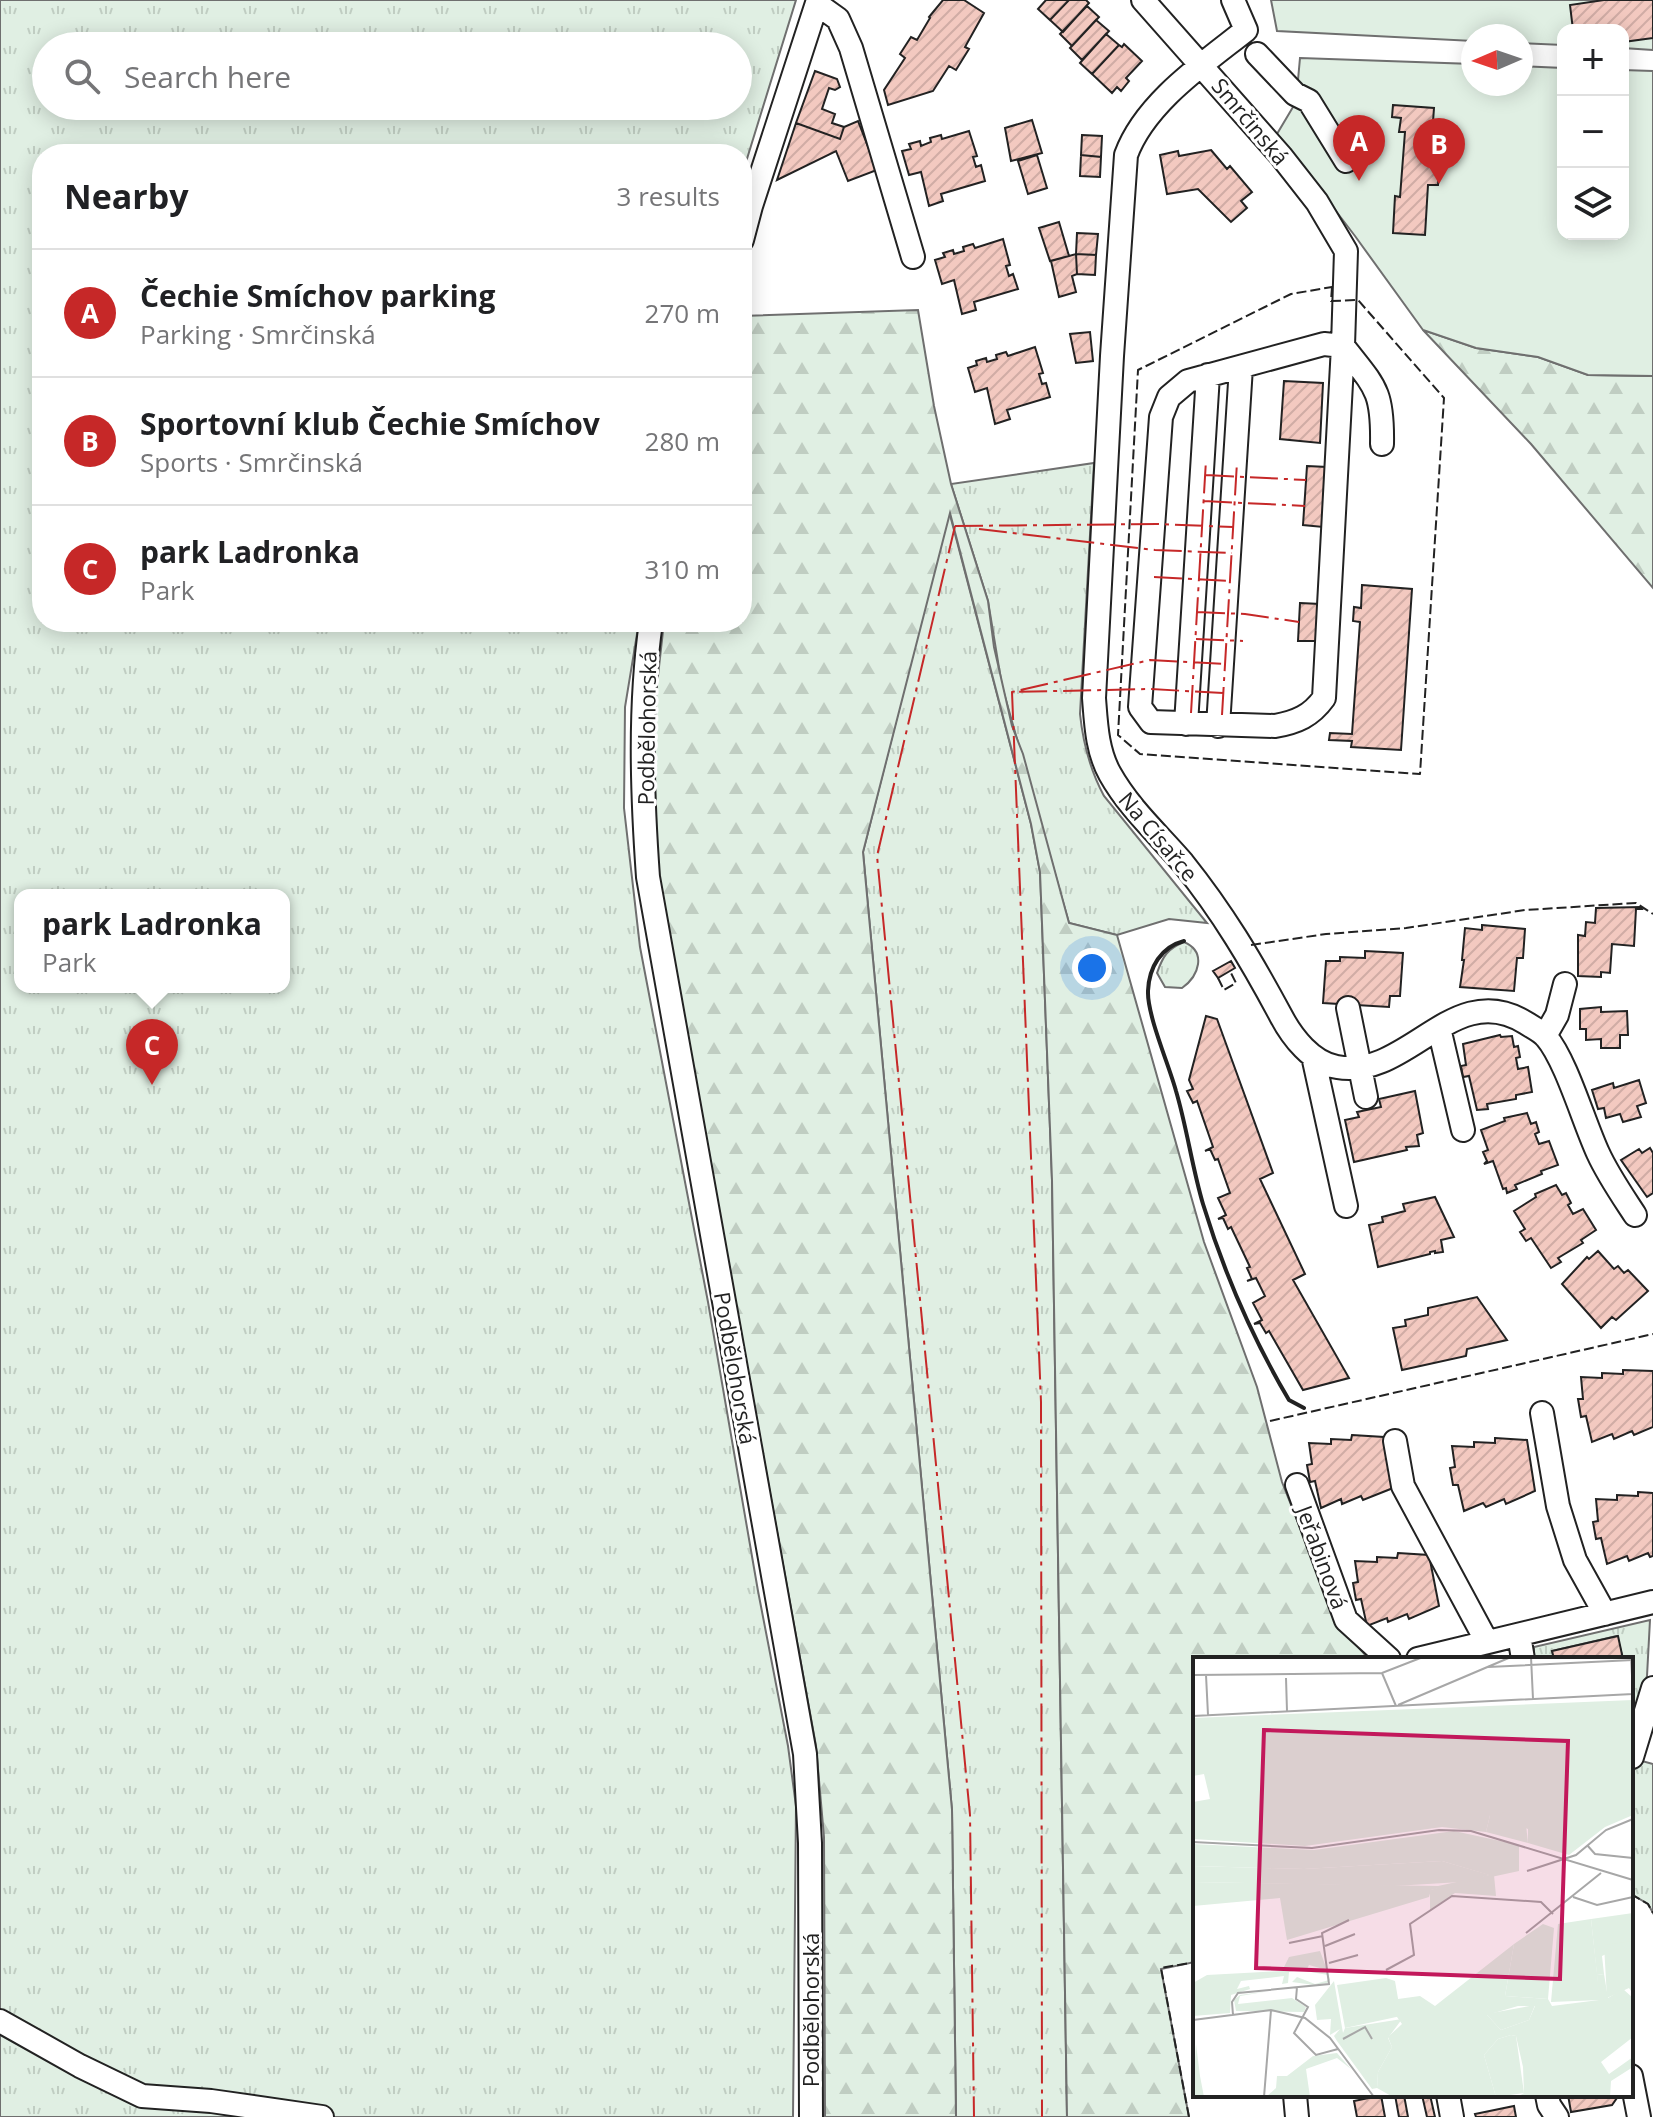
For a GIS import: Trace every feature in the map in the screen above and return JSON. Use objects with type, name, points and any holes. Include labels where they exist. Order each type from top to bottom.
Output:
[{"type":"street","name":"Smrčinská","points":[[1143,0],[1203,64],[1317,202],[1346,251],[1343,346]]},
{"type":"street","name":"Na Císařce","points":[[1233,0],[1246,30],[1203,64],[1145,119],[1134,134],[1126,155],[1094,698],[1098,742],[1109,772],[1127,800],[1182,863],[1244,946],[1288,1029],[1313,1056],[1333,1067],[1359,1070]]},
{"type":"street","points":[[752,203],[817,1],[838,19],[851,48],[913,257]]},
{"type":"street","points":[[1257,54],[1295,94],[1309,101],[1346,161]]},
{"type":"street","points":[[1343,346],[1324,698],[1314,711],[1295,722],[1275,726],[1151,722],[1140,707],[1161,417],[1169,397],[1188,381],[1208,375],[1324,344],[1343,346],[1373,384],[1380,398],[1383,411],[1382,444]]},
{"type":"street","points":[[1218,726],[1241,367]]},
{"type":"street","points":[[1186,724],[1208,375]]},
{"type":"street","name":"Podbělohorská","points":[[649,632],[643,749],[648,877],[805,1754],[810,1843],[811,2117]]},
{"type":"street","points":[[1545,1036],[1557,1015],[1565,984]]},
{"type":"street","points":[[1348,1008],[1366,1097]]},
{"type":"street","points":[[1359,1070],[1379,1064],[1450,1020],[1473,1012],[1498,1012],[1523,1021],[1545,1036],[1560,1063],[1599,1156],[1635,1215]]},
{"type":"street","points":[[1439,1028],[1463,1130]]},
{"type":"street","points":[[1313,1056],[1346,1206]]},
{"type":"street","points":[[1542,1413],[1558,1506],[1575,1560],[1605,1614]]},
{"type":"street","points":[[1395,1441],[1403,1486],[1487,1642]]},
{"type":"street","name":"Jeřabinová","points":[[1297,1485],[1346,1620],[1387,1657]]},
{"type":"street","points":[[1426,1657],[1653,1602]]},
{"type":"street","points":[[1519,1635],[1523,1657]]},
{"type":"street","points":[[1633,1754],[1653,1688]]},
{"type":"street","points":[[0,2021],[80,2066],[142,2096],[211,2101],[322,2117]]},
{"type":"street","points":[[1633,2086],[1639,2117]]},
{"type":"street","points":[[1295,2097],[1297,2117]]},
{"type":"street","points":[[1448,2097],[1452,2117]]},
{"type":"green space","points":[[0,0],[796,0],[752,144],[32,144],[32,632],[637,632],[625,707],[624,808],[640,947],[708,1302],[788,1746],[796,1806],[793,2117],[0,2117]]},
{"type":"green space","points":[[1271,0],[1653,0],[1653,50],[1629,48],[1629,24],[1557,24],[1557,45],[1533,44],[1533,24],[1461,24],[1461,40],[1277,31]]},
{"type":"green space","points":[[1300,58],[1461,64],[1461,96],[1533,96],[1533,67],[1557,68],[1557,240],[1629,240],[1629,70],[1653,71],[1653,376],[1588,375],[1538,357],[1476,348],[1423,330],[1277,134],[1296,102]]},
{"type":"green space","points":[[918,310],[951,484],[988,601],[994,647],[1012,726],[1023,754],[1069,923],[1117,935],[1204,1242],[1257,1387],[1282,1482],[1339,1626],[1367,1657],[1193,1657],[1193,1962],[1161,1969],[1189,2117],[1067,2117],[1052,1180],[1040,872],[1031,824],[950,513],[863,852],[952,1810],[956,2117],[825,2117],[824,1837],[816,1746],[659,883],[653,773],[656,694],[663,632],[752,632],[752,316]]},
{"type":"green space","points":[[1423,330],[1476,348],[1538,357],[1588,375],[1653,376],[1653,588],[1531,444]]},
{"type":"green space","points":[[1094,463],[1080,714],[1085,746],[1104,796],[1207,923],[1169,919],[1117,935],[1069,923],[1002,686],[988,601],[951,484]]},
{"type":"green space","points":[[949,511],[1031,824],[1040,872],[1052,1180],[1067,2117],[956,2117],[952,1810],[863,852]]},
{"type":"green space","points":[[1184,942],[1196,952],[1196,971],[1182,988],[1165,987],[1157,973],[1159,967],[1173,947]]},
{"type":"green space","points":[[1650,1620],[1647,1676],[1633,1720],[1633,1657],[1622,1657],[1617,1636],[1552,1651],[1554,1657],[1534,1657],[1534,1647]]},
{"type":"green space","points":[[1633,1759],[1653,1764],[1653,1913],[1648,1904],[1633,1895]]},
{"type":"building","points":[[943,0],[964,0],[984,13],[965,47],[969,49],[956,70],[949,66],[933,91],[888,105],[884,90],[905,58],[900,54],[911,37],[917,40],[929,17]]},
{"type":"building","points":[[1046,0],[1069,0],[1050,20],[1038,9]]},
{"type":"building","points":[[1069,0],[1086,0],[1089,3],[1063,32],[1050,20]]},
{"type":"building","points":[[1604,0],[1653,0],[1653,38],[1629,41],[1629,24],[1572,24],[1570,5]]},
{"type":"building","points":[[1087,6],[1099,17],[1072,46],[1060,34]]},
{"type":"building","points":[[1096,20],[1109,31],[1082,60],[1070,48]]},
{"type":"building","points":[[1106,34],[1119,45],[1092,74],[1080,63]]},
{"type":"building","points":[[1124,44],[1142,61],[1126,78],[1129,81],[1121,91],[1117,87],[1112,93],[1092,74],[1119,45],[1122,47]]},
{"type":"building","points":[[815,71],[837,79],[840,87],[835,90],[829,88],[822,109],[835,114],[832,123],[844,127],[840,139],[796,123]]},
{"type":"building","points":[[1393,105],[1434,108],[1431,149],[1441,150],[1438,185],[1428,185],[1425,235],[1393,233],[1395,196],[1400,197],[1405,132],[1399,132],[1401,118],[1392,117]]},
{"type":"building","points":[[1032,120],[1042,153],[1011,161],[1005,128]]},
{"type":"building","points":[[858,121],[877,170],[848,181],[836,151],[777,180],[796,123],[840,139],[844,127]]},
{"type":"building","points":[[969,131],[977,156],[973,157],[976,167],[981,165],[985,181],[941,194],[943,201],[929,206],[921,172],[909,175],[902,151],[911,149],[909,144],[920,141],[921,146],[931,142],[930,138],[941,135],[942,139]]},
{"type":"building","points":[[1082,135],[1102,136],[1101,157],[1081,155]]},
{"type":"building","points":[[1211,150],[1227,169],[1230,166],[1252,192],[1241,201],[1247,208],[1231,222],[1198,189],[1167,194],[1160,155],[1178,151],[1179,156]]},
{"type":"building","points":[[1037,155],[1047,188],[1028,194],[1018,161]]},
{"type":"building","points":[[1081,155],[1101,157],[1100,177],[1080,176]]},
{"type":"building","points":[[1059,222],[1069,256],[1050,261],[1039,228]]},
{"type":"building","points":[[1077,233],[1098,234],[1096,255],[1076,254]]},
{"type":"building","points":[[1003,239],[1010,265],[1006,266],[1009,276],[1013,274],[1018,289],[974,302],[976,310],[962,314],[954,280],[942,284],[935,260],[945,257],[943,253],[953,250],[954,254],[964,251],[963,247],[973,244],[975,248]]},
{"type":"building","points":[[1076,254],[1077,274],[1072,276],[1076,292],[1059,297],[1051,261]]},
{"type":"building","points":[[1076,254],[1096,255],[1095,275],[1077,274]]},
{"type":"building","points":[[1090,332],[1093,361],[1076,363],[1070,334]]},
{"type":"building","points":[[1035,347],[1043,373],[1039,374],[1042,384],[1046,383],[1050,397],[1007,410],[1010,419],[995,424],[987,388],[975,392],[968,368],[977,365],[976,361],[986,358],[987,362],[997,359],[996,355],[1006,352],[1008,356]]},
{"type":"building","points":[[1284,381],[1323,383],[1320,443],[1280,439]]},
{"type":"building","points":[[1307,466],[1327,467],[1323,527],[1303,525]]},
{"type":"building","points":[[1362,585],[1412,589],[1401,750],[1351,747],[1352,741],[1329,740],[1330,733],[1352,734],[1360,622],[1353,621],[1354,607],[1361,608]]},
{"type":"building","points":[[1300,603],[1320,604],[1318,641],[1298,641]]},
{"type":"building","points":[[1641,907],[1636,909],[1634,946],[1612,944],[1610,973],[1601,972],[1601,977],[1578,976],[1578,935],[1585,936],[1586,922],[1595,923],[1596,908]]},
{"type":"building","points":[[1482,925],[1525,929],[1523,958],[1517,958],[1514,991],[1460,987],[1465,928],[1482,930]]},
{"type":"building","points":[[1365,951],[1403,953],[1400,996],[1390,996],[1389,1007],[1323,1003],[1326,961],[1340,961],[1340,957],[1365,958]]},
{"type":"building","points":[[1231,961],[1235,968],[1218,978],[1213,971]]},
{"type":"building","points":[[1601,1007],[1601,1012],[1627,1011],[1628,1035],[1620,1035],[1620,1048],[1601,1048],[1601,1039],[1586,1040],[1586,1029],[1580,1029],[1580,1009]]},
{"type":"building","points":[[1206,1016],[1217,1019],[1273,1173],[1260,1179],[1305,1274],[1293,1280],[1349,1378],[1303,1390],[1269,1331],[1266,1333],[1260,1323],[1254,1324],[1262,1320],[1253,1303],[1265,1296],[1256,1278],[1247,1281],[1252,1279],[1247,1268],[1250,1267],[1231,1227],[1228,1229],[1223,1218],[1218,1219],[1226,1215],[1218,1198],[1230,1193],[1218,1159],[1215,1160],[1210,1149],[1205,1151],[1213,1147],[1197,1101],[1193,1103],[1187,1091],[1193,1089],[1189,1080]]},
{"type":"building","points":[[1500,1035],[1512,1036],[1514,1047],[1518,1046],[1518,1069],[1528,1067],[1532,1092],[1516,1095],[1516,1099],[1487,1104],[1488,1109],[1477,1110],[1469,1076],[1463,1077],[1461,1066],[1466,1065],[1463,1044]]},
{"type":"building","points":[[1639,1080],[1646,1103],[1637,1106],[1641,1117],[1623,1122],[1620,1114],[1606,1118],[1604,1108],[1598,1109],[1592,1090],[1613,1083],[1614,1088]]},
{"type":"building","points":[[1415,1091],[1423,1133],[1417,1135],[1419,1146],[1354,1162],[1345,1120],[1359,1117],[1357,1112],[1381,1107],[1379,1099]]},
{"type":"building","points":[[1527,1113],[1531,1124],[1536,1122],[1539,1132],[1535,1134],[1539,1144],[1549,1141],[1558,1165],[1515,1185],[1517,1189],[1507,1193],[1493,1161],[1484,1164],[1487,1161],[1483,1152],[1488,1150],[1481,1130],[1505,1121],[1504,1118]]},
{"type":"building","points":[[1650,1148],[1653,1153],[1653,1193],[1647,1197],[1621,1160],[1639,1149],[1642,1153]]},
{"type":"building","points":[[1556,1185],[1562,1195],[1566,1193],[1573,1214],[1583,1209],[1596,1230],[1581,1240],[1583,1243],[1558,1258],[1561,1262],[1551,1268],[1531,1238],[1526,1241],[1520,1232],[1525,1229],[1514,1211],[1536,1197],[1535,1194]]},
{"type":"building","points":[[1435,1197],[1454,1237],[1441,1240],[1443,1252],[1430,1252],[1378,1267],[1369,1225],[1383,1222],[1382,1217],[1405,1211],[1403,1204]]},
{"type":"building","points":[[1598,1251],[1614,1269],[1618,1266],[1624,1273],[1628,1270],[1648,1291],[1616,1320],[1612,1317],[1601,1328],[1562,1284],[1587,1257],[1589,1259]]},
{"type":"building","points":[[1477,1297],[1507,1340],[1467,1349],[1466,1356],[1402,1370],[1393,1328],[1406,1326],[1405,1320],[1428,1315],[1428,1308]]},
{"type":"building","points":[[1623,1370],[1653,1371],[1653,1427],[1634,1435],[1632,1431],[1614,1439],[1612,1434],[1592,1442],[1586,1416],[1581,1417],[1578,1399],[1583,1399],[1581,1377],[1602,1378],[1602,1373],[1623,1374]]},
{"type":"building","points":[[1352,1435],[1384,1437],[1393,1488],[1363,1500],[1361,1496],[1342,1504],[1341,1499],[1321,1508],[1315,1481],[1310,1482],[1307,1465],[1312,1464],[1309,1443],[1331,1444],[1331,1439],[1351,1440]]},
{"type":"building","points":[[1495,1438],[1527,1440],[1535,1491],[1506,1504],[1504,1499],[1486,1507],[1483,1503],[1464,1511],[1458,1485],[1453,1485],[1450,1468],[1455,1467],[1452,1446],[1474,1447],[1474,1442],[1495,1443]]},
{"type":"building","points":[[1638,1492],[1653,1493],[1653,1556],[1650,1557],[1648,1553],[1629,1561],[1627,1556],[1607,1564],[1601,1538],[1596,1539],[1593,1522],[1598,1521],[1596,1499],[1617,1500],[1617,1495],[1638,1496]]},
{"type":"building","points":[[1398,1553],[1429,1555],[1439,1606],[1409,1619],[1407,1614],[1367,1626],[1361,1599],[1356,1600],[1353,1583],[1358,1582],[1355,1561],[1377,1562],[1377,1557],[1397,1558]]},
{"type":"building","points":[[1618,1636],[1623,1657],[1554,1657],[1552,1651]]},
{"type":"building","points":[[1381,2097],[1385,2117],[1357,2117],[1354,2101]]},
{"type":"building","points":[[1395,2097],[1404,2097],[1408,2117],[1399,2117]]},
{"type":"building","points":[[1422,2097],[1430,2097],[1435,2117],[1427,2117]]},
{"type":"building","points":[[1568,2097],[1618,2097],[1612,2105],[1571,2112]]},
{"type":"building","points":[[1514,2106],[1516,2117],[1476,2117],[1475,2114]]},
{"type":"fence","points":[[1332,287],[1331,301],[1358,300],[1444,398],[1420,774],[1140,754],[1118,735],[1138,370],[1291,294],[1332,287]]},
{"type":"fence","points":[[1251,945],[1326,934],[1406,928],[1525,910],[1636,903],[1653,914]]},
{"type":"fence","points":[[1218,978],[1224,990],[1236,983],[1230,971]]},
{"type":"fence","points":[[1270,1421],[1653,1334]]},
{"type":"fence","points":[[1633,1895],[1648,1904],[1653,1913]]},
{"type":"fence","points":[[1189,2117],[1161,1968],[1193,1962]]},
{"type":"wall","points":[[1184,941],[1169,948],[1154,966],[1148,991],[1151,1013],[1180,1105],[1203,1204],[1230,1280],[1289,1400],[1304,1408]]},
{"type":"power","points":[[1191,713],[1206,460]]},
{"type":"power","points":[[1222,715],[1237,462]]},
{"type":"power","points":[[1206,475],[1306,480]]},
{"type":"power","points":[[1204,501],[1305,506]]},
{"type":"power","points":[[955,526],[1157,524],[1233,527]]},
{"type":"power","points":[[955,526],[877,856],[970,1815],[974,2117]]},
{"type":"power","points":[[979,529],[1155,550],[1232,553]]},
{"type":"power","points":[[1154,577],[1230,581]]},
{"type":"power","points":[[1197,612],[1245,614],[1299,622]]},
{"type":"power","points":[[1196,639],[1243,641]]},
{"type":"power","points":[[1223,693],[1149,689],[1012,692],[1150,660],[1225,664]]},
{"type":"power","points":[[1012,692],[1041,1402],[1042,2117]]},
{"type":"place","name":"Čechie Smíchov parking","points":[[1359,181]]},
{"type":"place","name":"Sportovní klub Čechie Smíchov","points":[[1439,184]]},
{"type":"place","name":"park Ladronka","points":[[152,1085]]}]
